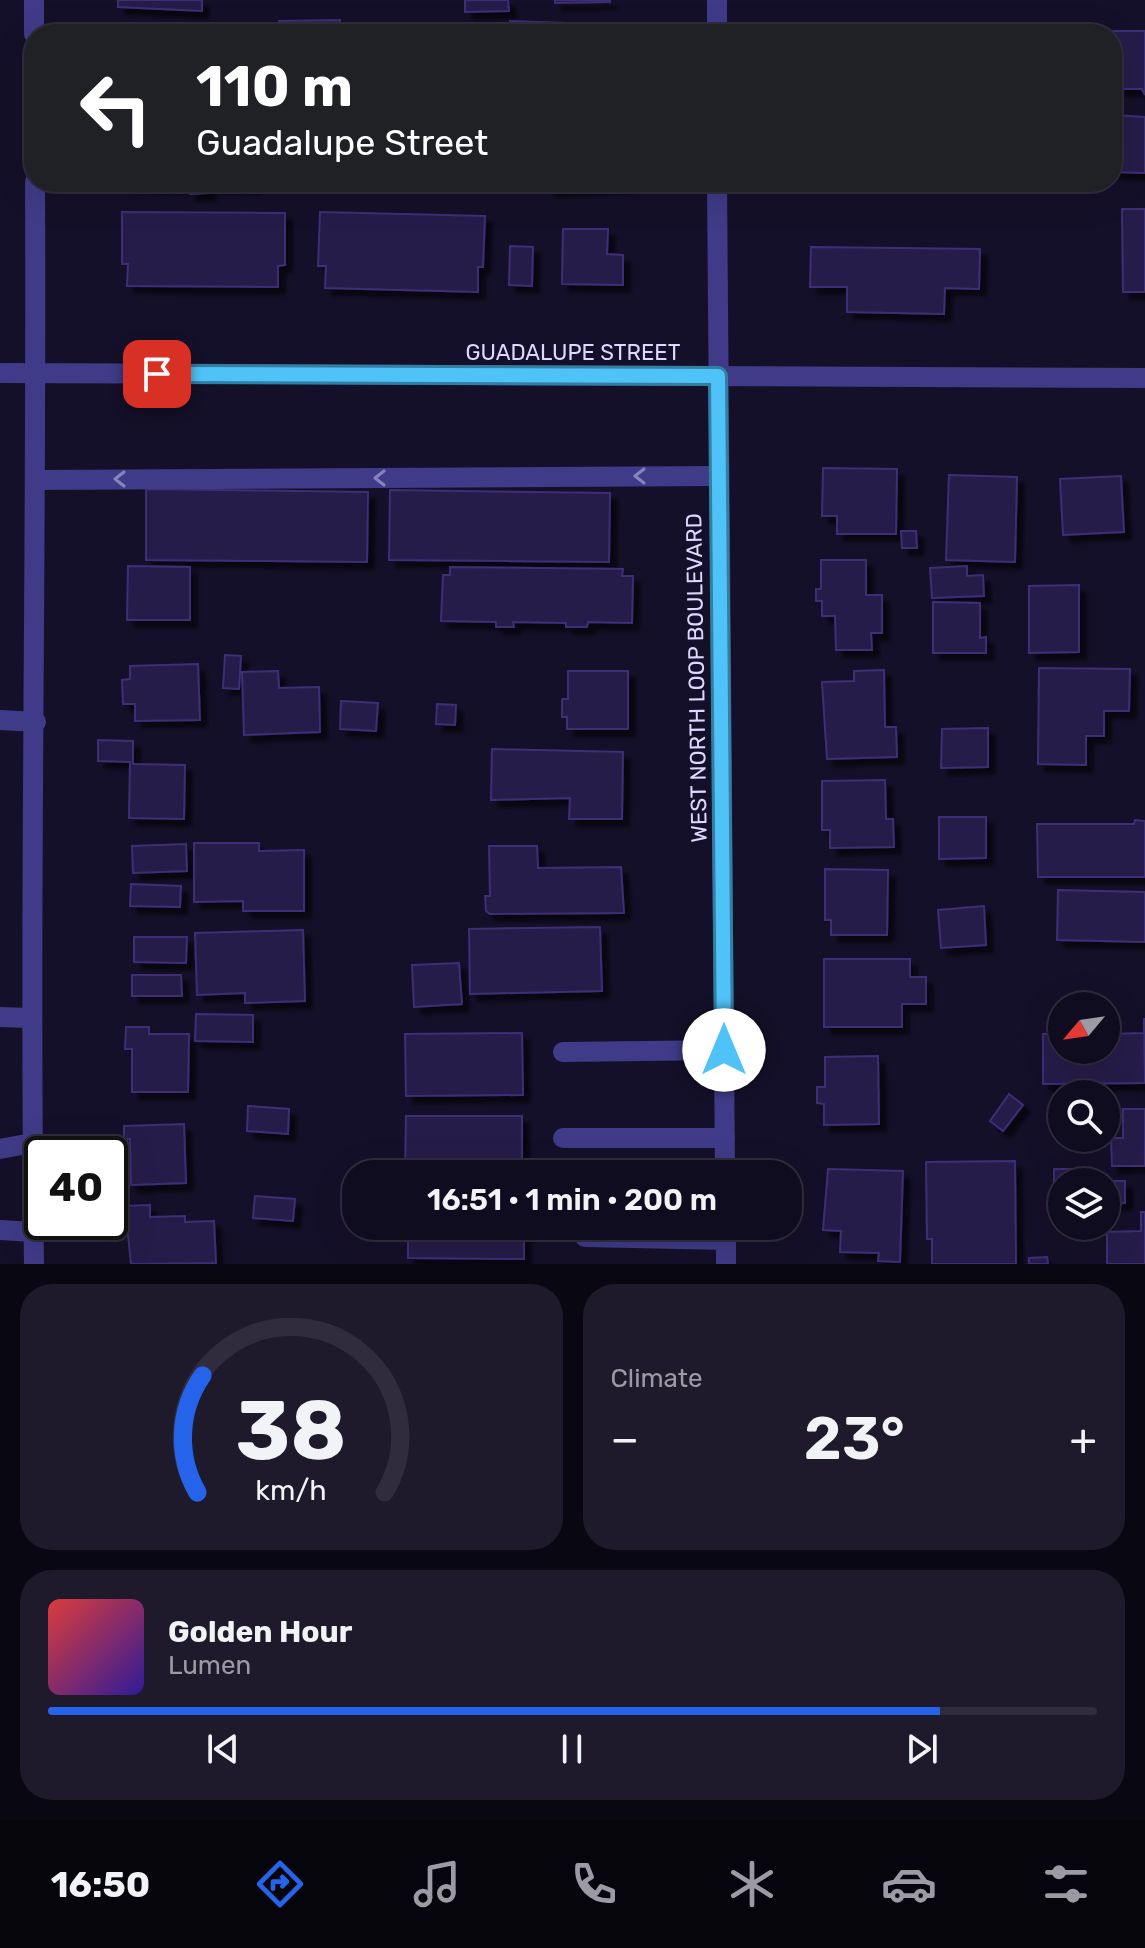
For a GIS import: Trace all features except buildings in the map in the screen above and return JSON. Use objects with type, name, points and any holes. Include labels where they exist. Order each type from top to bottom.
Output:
[{"type":"street","points":[[34,0],[34,24]]},
{"type":"street","points":[[717,0],[717,24]]},
{"type":"street","points":[[32,1136],[37,480],[35,192]]},
{"type":"street","name":"WEST NORTH LOOP BOULEVARD","points":[[717,192],[725,1160]]},
{"type":"street","name":"GUADALUPE STREET","points":[[0,373],[1145,378]]},
{"type":"street","points":[[37,480],[718,476]]},
{"type":"street","points":[[0,720],[36,722]]},
{"type":"street","points":[[0,1017],[31,1018]]},
{"type":"street","points":[[563,1052],[724,1050]]},
{"type":"street","points":[[563,1138],[725,1138]]},
{"type":"street","points":[[0,1149],[24,1144]]},
{"type":"street","points":[[0,1230],[24,1231]]},
{"type":"street","points":[[33,1240],[34,1264]]},
{"type":"street","points":[[726,1240],[726,1264]]},
{"type":"route","points":[[157,374],[718,376],[724,1050]]}]
